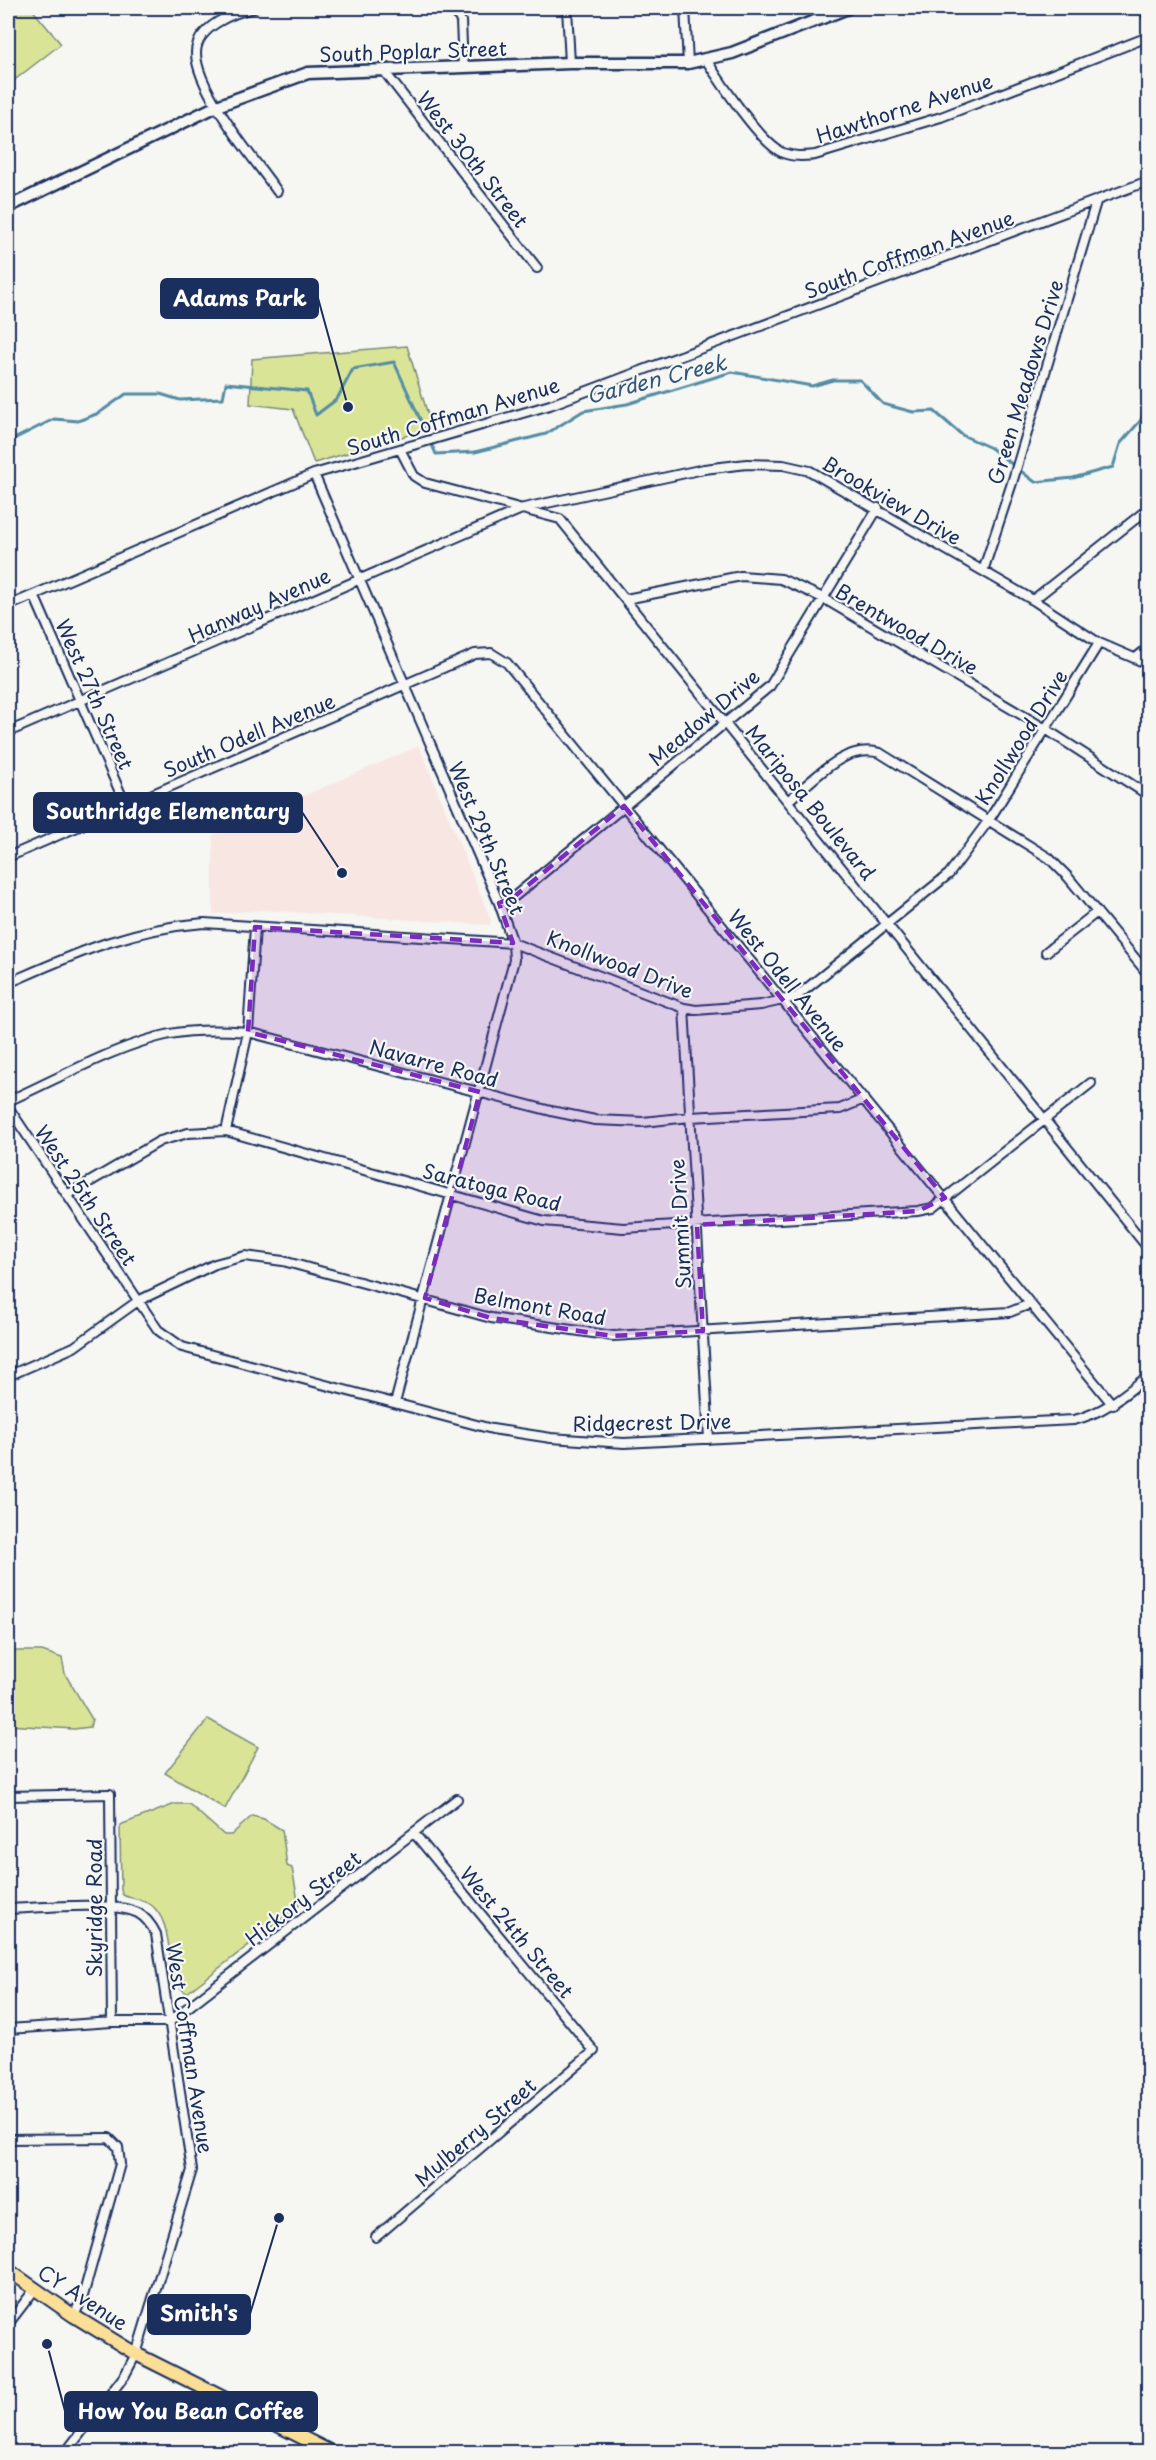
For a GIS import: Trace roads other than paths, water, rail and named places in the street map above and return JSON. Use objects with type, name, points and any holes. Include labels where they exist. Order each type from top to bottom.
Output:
[{"type":"main road","name":"South Poplar Street","points":[[8,207],[217,106],[308,73],[570,63],[688,63],[732,53],[842,9]]},
{"type":"main road","name":"CY Avenue","points":[[8,2270],[74,2316],[136,2354],[331,2452]]},
{"type":"street","points":[[254,8],[242,10],[210,27],[196,52],[201,73],[217,106],[277,191]]},
{"type":"street","points":[[453,8],[461,21],[463,67]]},
{"type":"street","points":[[567,8],[570,63]]},
{"type":"street","points":[[686,8],[688,63]]},
{"type":"street","points":[[1144,8],[1149,18]]},
{"type":"street","name":"Hawthorne Avenue","points":[[705,58],[770,144],[784,153],[806,156],[941,117],[1149,37]]},
{"type":"street","name":"West 30th Street","points":[[384,71],[537,268]]},
{"type":"street","name":"South Coffman Avenue","points":[[8,606],[314,474],[401,451],[446,435],[550,405],[1149,181]]},
{"type":"street","name":"Green Meadows Drive","points":[[983,571],[1024,445],[1096,202]]},
{"type":"street","name":"Mariposa Boulevard","points":[[401,451],[414,476],[425,483],[560,519],[1149,1248]]},
{"type":"street","name":"Brookview Drive","points":[[525,508],[704,469],[747,464],[783,465],[810,471],[878,508],[1033,600],[1099,643],[1137,657],[1149,664]]},
{"type":"street","name":"West 29th Street","points":[[314,474],[499,903],[513,943],[514,960],[395,1403]]},
{"type":"street","name":"Hanway Avenue","points":[[8,732],[525,508]]},
{"type":"street","name":"Meadow Drive","points":[[499,903],[514,896],[770,686],[878,508]]},
{"type":"street","points":[[1033,600],[1149,509]]},
{"type":"street","name":"Brentwood Drive","points":[[626,599],[741,576],[781,579],[823,598],[1044,728],[1149,795]]},
{"type":"street","name":"West 27th Street","points":[[34,595],[126,806]]},
{"type":"street","name":"Knollwood Drive","points":[[8,983],[93,945],[147,931],[204,923],[513,943],[684,1008],[696,1010],[761,1005],[796,997],[949,874],[989,820],[1044,728],[1099,643]]},
{"type":"street","points":[[1137,657],[1149,648]]},
{"type":"street","name":"West Odell Avenue","points":[[404,685],[476,654],[491,653],[507,663],[1113,1405]]},
{"type":"street","name":"South Odell Avenue","points":[[8,857],[404,685]]},
{"type":"street","points":[[789,800],[846,754],[869,750],[880,753],[1049,858],[1098,912],[1149,974]]},
{"type":"street","points":[[1046,952],[1098,912]]},
{"type":"street","points":[[226,1131],[248,1032],[255,927]]},
{"type":"street","name":"Summit Drive","points":[[684,1008],[709,1439]]},
{"type":"street","name":"Navarre Road","points":[[8,1101],[152,1039],[188,1032],[248,1032],[595,1120],[643,1122],[840,1108],[864,1099]]},
{"type":"street","name":"Saratoga Road","points":[[67,1195],[160,1141],[188,1133],[226,1131],[544,1221],[623,1228],[918,1211],[933,1208],[1091,1083]]},
{"type":"street","name":"West 25th Street","points":[[8,1107],[138,1301]]},
{"type":"street","name":"Belmont Road","points":[[8,1376],[74,1347],[138,1301],[215,1264],[245,1256],[283,1261],[491,1318],[613,1336],[1010,1312],[1030,1304]]},
{"type":"street","name":"Ridgecrest Drive","points":[[138,1301],[158,1330],[182,1347],[492,1429],[551,1438],[624,1443],[1074,1420],[1095,1414],[1113,1405],[1149,1376]]},
{"type":"street","name":"Skyridge Road","points":[[8,1796],[110,1794],[112,2022]]},
{"type":"street","name":"Hickory Street","points":[[169,2022],[457,1799]]},
{"type":"street","name":"West 24th Street","points":[[414,1833],[594,2051]]},
{"type":"street","name":"West Coffman Avenue","points":[[8,1909],[112,1907],[138,1913],[149,1921],[156,1934],[188,2129],[192,2170],[136,2354],[125,2375],[68,2452]]},
{"type":"street","points":[[8,2029],[112,2022],[169,2022]]},
{"type":"street","name":"Mulberry Street","points":[[376,2237],[594,2051]]},
{"type":"street","points":[[8,2139],[109,2138],[118,2147],[120,2164],[83,2296],[74,2316]]},
{"type":"street","points":[[8,2324],[35,2289]]},
{"type":"waterway","name":"Garden Creek","points":[[8,442],[54,419],[78,421],[99,413],[126,394],[160,394],[180,400],[223,398],[226,383],[307,391],[316,415],[337,399],[353,369],[394,362],[436,454],[475,452],[546,434],[583,411],[627,404],[732,372],[812,386],[833,380],[860,380],[883,404],[913,412],[934,411],[962,435],[991,448],[1035,482],[1073,478],[1113,467],[1120,444],[1141,420],[1148,398]]},
{"type":"place","name":"Adams Park","points":[[348,407]]},
{"type":"place","name":"Southridge Elementary","points":[[342,873]]},
{"type":"place","name":"Smith's","points":[[279,2218]]},
{"type":"place","name":"How You Bean Coffee","points":[[47,2344]]}]
